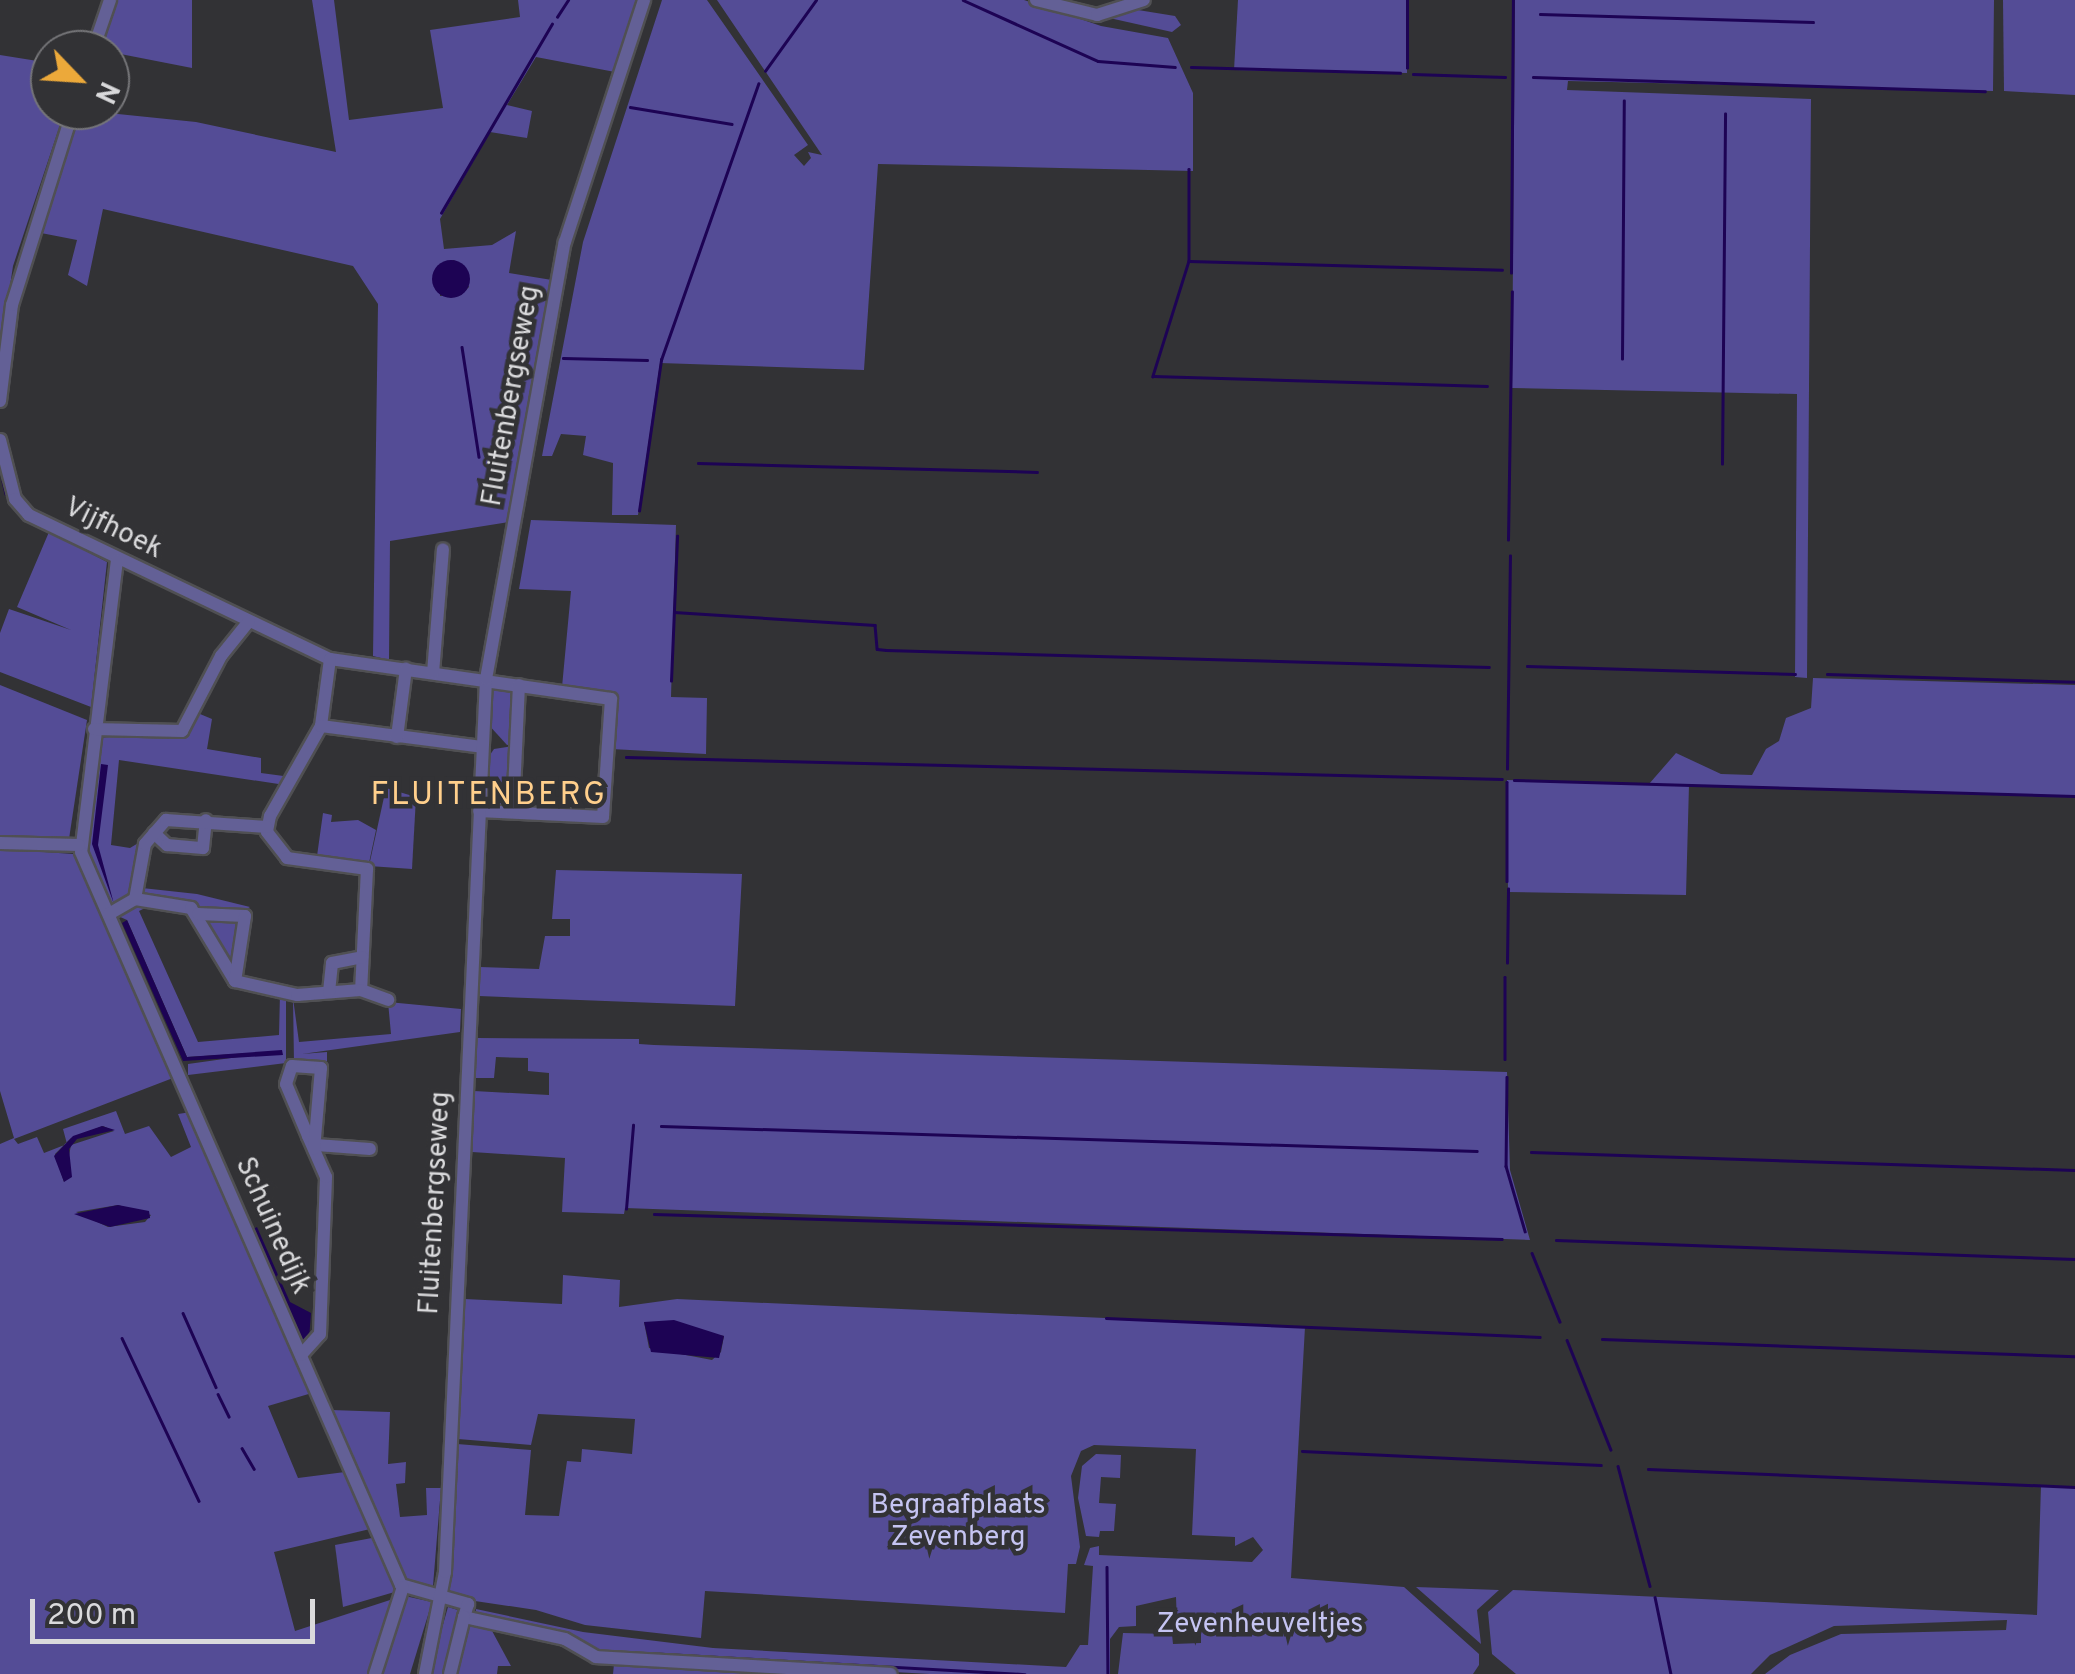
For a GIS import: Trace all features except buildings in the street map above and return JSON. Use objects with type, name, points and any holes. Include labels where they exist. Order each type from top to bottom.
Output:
[{"type":"street","points":[[100,30],[110,0]]},
{"type":"street","name":"Fluitenbergseweg","points":[[426,1674],[442,1598],[486,680],[566,242],[644,0]]},
{"type":"street","points":[[1036,0],[1097,15],[1144,0]]},
{"type":"street","points":[[0,401],[12,305],[68,130]]},
{"type":"street","name":"Vijfhoek","points":[[0,440],[22,509],[117,560],[330,659],[610,699],[603,818],[513,812]]},
{"type":"street","points":[[433,674],[443,550]]},
{"type":"street","name":"Schuinedijk","points":[[117,560],[80,846],[404,1587]]},
{"type":"street","points":[[94,729],[182,731],[221,656],[249,621]]},
{"type":"street","points":[[330,659],[322,726],[267,827],[274,848],[287,858],[367,869],[361,990]]},
{"type":"street","points":[[397,737],[406,670]]},
{"type":"street","points":[[479,810],[513,812],[519,685]]},
{"type":"street","points":[[322,726],[482,747]]},
{"type":"street","points":[[136,899],[143,849],[154,833],[176,817],[267,827]]},
{"type":"street","points":[[154,833],[167,845],[204,848],[206,820]]},
{"type":"street","points":[[0,843],[80,846]]},
{"type":"street","points":[[109,914],[136,899],[198,914],[245,916],[235,981]]},
{"type":"street","points":[[198,914],[235,981],[297,995],[361,990],[388,1000]]},
{"type":"street","points":[[329,992],[332,963],[362,957]]},
{"type":"street","points":[[300,1355],[316,1344],[322,1321],[326,1176],[286,1084],[292,1066],[321,1068],[316,1147]]},
{"type":"street","points":[[316,1147],[370,1150]]},
{"type":"street","points":[[375,1674],[404,1587],[468,1604],[450,1674]]},
{"type":"street","points":[[464,1617],[565,1639],[596,1657],[892,1674]]},
{"type":"green space","points":[[116,0],[192,0],[192,68],[130,56],[130,30],[106,30]]},
{"type":"green space","points":[[312,0],[334,0],[349,120],[443,108],[430,30],[520,17],[518,0],[640,0],[615,72],[536,57],[507,105],[532,111],[527,138],[490,132],[440,219],[444,249],[492,245],[516,231],[509,273],[552,280],[509,522],[390,541],[389,660],[373,656],[378,304],[353,266],[103,209],[87,286],[68,275],[77,240],[41,233],[73,130],[130,130],[130,115],[196,122],[336,152]],"holes":[[[454,260],[469,287],[461,295],[440,296],[440,265]]]},
{"type":"green space","points":[[662,0],[707,0],[808,145],[794,155],[804,166],[811,158],[808,152],[822,155],[717,0],[1024,0],[1101,26],[1168,38],[1193,93],[1193,171],[878,164],[864,370],[660,363],[638,515],[612,515],[613,463],[583,455],[586,436],[561,434],[552,456],[542,456],[583,242]]},
{"type":"green space","points":[[1238,0],[1408,0],[1407,73],[1234,70]]},
{"type":"green space","points":[[1515,0],[1994,0],[1993,91],[1568,81],[1567,90],[1811,99],[1807,678],[1795,677],[1797,394],[1512,388]]},
{"type":"green space","points":[[2003,0],[2075,0],[2075,95],[2004,91]]},
{"type":"green space","points":[[1138,10],[1175,16],[1181,25],[1172,32],[1105,17]]},
{"type":"green space","points":[[0,55],[30,60],[30,130],[58,130],[13,266],[0,352]]},
{"type":"green space","points":[[531,520],[676,525],[671,697],[707,698],[706,754],[611,749],[616,694],[562,687],[571,591],[519,589]]},
{"type":"green space","points":[[49,532],[107,562],[91,707],[0,672],[0,633],[9,609],[71,630],[17,607]]},
{"type":"green space","points":[[1813,678],[2075,685],[2075,797],[1689,785],[1686,895],[1508,892],[1507,780],[1649,784],[1676,753],[1721,774],[1752,775],[1766,749],[1779,741],[1786,718],[1811,708]]},
{"type":"green space","points":[[0,685],[87,720],[69,839],[0,836]]},
{"type":"green space","points":[[513,687],[513,744],[507,745],[487,723],[490,688]]},
{"type":"green space","points":[[200,714],[212,719],[207,749],[261,758],[261,773],[291,777],[285,785],[119,760],[111,845],[130,848],[145,839],[134,892],[112,907],[83,846],[99,738],[189,729]]},
{"type":"green space","points":[[513,746],[508,807],[485,805],[485,762],[494,749]]},
{"type":"green space","points":[[386,788],[416,797],[412,869],[369,866]]},
{"type":"green space","points":[[323,813],[332,815],[331,822],[358,820],[376,830],[369,863],[317,856]]},
{"type":"green space","points":[[0,849],[73,854],[173,1078],[14,1139],[18,1144],[37,1137],[44,1153],[64,1145],[55,1154],[64,1182],[71,1145],[114,1131],[103,1126],[67,1142],[63,1129],[116,1111],[125,1134],[149,1126],[171,1157],[191,1147],[178,1114],[191,1112],[312,1393],[268,1406],[298,1478],[345,1472],[370,1529],[274,1552],[295,1631],[390,1600],[394,1603],[373,1674],[0,1674],[0,1144],[14,1138],[0,1091]],"holes":[[[118,1205],[151,1215],[145,1222],[108,1227],[76,1212]]]},
{"type":"green space","points":[[556,870],[742,874],[735,1006],[479,996],[480,967],[539,969],[545,936],[570,936],[570,919],[552,919]]},
{"type":"green space","points":[[142,888],[197,894],[250,907],[240,913],[200,909],[143,895]]},
{"type":"green space","points":[[136,907],[147,907],[139,911],[198,1042],[279,1035],[280,993],[286,997],[286,1063],[188,1075],[188,1064],[282,1051],[187,1057],[127,920],[118,916]]},
{"type":"green space","points":[[204,918],[239,918],[234,971]]},
{"type":"green space","points":[[293,998],[299,1042],[391,1034],[388,1002],[461,1009],[460,1032],[302,1054],[327,1052],[327,1061],[294,1063]]},
{"type":"green space","points":[[476,1038],[639,1039],[639,1044],[654,1045],[1507,1072],[1510,1170],[1530,1240],[625,1208],[624,1214],[562,1212],[565,1158],[472,1152],[474,1091],[549,1095],[549,1073],[528,1071],[528,1058],[496,1057],[494,1078],[475,1078]]},
{"type":"green space","points":[[563,1275],[620,1280],[619,1307],[677,1299],[1305,1327],[1291,1578],[1404,1587],[1479,1654],[1479,1665],[1473,1674],[1118,1674],[1123,1633],[1172,1634],[1173,1644],[1201,1643],[1201,1626],[1177,1625],[1176,1597],[1136,1606],[1136,1626],[1119,1627],[1110,1639],[1110,1674],[930,1674],[605,1656],[475,1618],[476,1609],[583,1632],[713,1648],[1066,1667],[1080,1645],[1088,1645],[1093,1566],[1084,1565],[1090,1548],[1099,1546],[1099,1555],[1252,1562],[1263,1550],[1253,1537],[1235,1546],[1235,1537],[1192,1535],[1196,1449],[1094,1445],[1081,1451],[1071,1476],[1080,1547],[1076,1564],[1068,1564],[1065,1613],[705,1591],[701,1638],[585,1625],[536,1610],[455,1598],[447,1590],[457,1444],[531,1450],[525,1515],[559,1516],[567,1461],[581,1462],[582,1449],[632,1454],[635,1419],[538,1414],[531,1445],[458,1439],[465,1299],[562,1304]],"holes":[[[644,1322],[724,1336],[721,1352],[712,1360],[649,1348]]]},
{"type":"green space","points":[[331,1410],[390,1412],[388,1464],[406,1462],[405,1483],[396,1484],[400,1517],[427,1515],[426,1488],[441,1488],[433,1586],[408,1586]]},
{"type":"green space","points":[[1096,1454],[1121,1455],[1120,1478],[1101,1477],[1099,1503],[1116,1504],[1114,1531],[1100,1531],[1099,1537],[1086,1536],[1078,1498],[1082,1466]]},
{"type":"green space","points":[[2041,1485],[2075,1487],[2075,1674],[1765,1674],[1790,1655],[1841,1634],[2006,1630],[2007,1620],[1834,1626],[1770,1655],[1751,1674],[1516,1674],[1492,1654],[1488,1612],[1513,1590],[2037,1615]]},
{"type":"green space","points":[[377,1537],[398,1591],[343,1607],[335,1545]]},
{"type":"green space","points":[[1416,1587],[1499,1590],[1477,1610],[1481,1644]]},
{"type":"green space","points":[[405,1596],[432,1602],[410,1674],[377,1674]]},
{"type":"green space","points":[[448,1607],[461,1611],[448,1674],[429,1674]]},
{"type":"green space","points":[[467,1624],[491,1629],[511,1666],[498,1666],[497,1674],[452,1674]]},
{"type":"green space","points":[[614,1664],[635,1666],[783,1674],[613,1674]]},
{"type":"shaded area","points":[[451,260],[465,265],[470,279],[465,293],[451,298],[437,293],[432,279],[437,265]]},
{"type":"shaded area","points":[[101,764],[108,765],[98,845],[114,904],[92,844]]},
{"type":"shaded area","points":[[127,920],[187,1057],[282,1050],[283,1055],[183,1061],[122,923]]},
{"type":"shaded area","points":[[102,1126],[115,1130],[77,1139],[69,1149],[72,1177],[64,1182],[54,1156],[73,1136]]},
{"type":"shaded area","points":[[118,1205],[149,1211],[150,1218],[110,1227],[74,1214]]},
{"type":"shaded area","points":[[257,1227],[290,1302],[311,1313],[309,1339],[301,1340],[253,1229]]},
{"type":"shaded area","points":[[674,1320],[724,1336],[719,1358],[651,1352],[644,1322]]},
{"type":"waterway","points":[[557,17],[568,0]]},
{"type":"waterway","points":[[765,71],[816,0]]},
{"type":"waterway","points":[[963,0],[1098,61],[1175,67]]},
{"type":"waterway","points":[[1407,0],[1407,68]]},
{"type":"waterway","points":[[1511,273],[1513,0]]},
{"type":"waterway","points":[[1540,14],[1813,22]]},
{"type":"waterway","points":[[441,213],[552,24]]},
{"type":"waterway","points":[[1191,67],[1400,73]]},
{"type":"waterway","points":[[1413,74],[1505,77]]},
{"type":"waterway","points":[[1533,77],[1985,91]]},
{"type":"waterway","points":[[639,511],[661,360],[758,84]]},
{"type":"waterway","points":[[1622,359],[1624,101]]},
{"type":"waterway","points":[[630,107],[732,124]]},
{"type":"waterway","points":[[1722,464],[1725,114]]},
{"type":"waterway","points":[[1189,169],[1189,261],[1153,376],[1487,386]]},
{"type":"waterway","points":[[1189,261],[1502,270]]},
{"type":"waterway","points":[[1508,540],[1512,292]]},
{"type":"waterway","points":[[462,347],[479,457]]},
{"type":"waterway","points":[[563,358],[647,360]]},
{"type":"waterway","points":[[698,463],[1037,472]]},
{"type":"waterway","points":[[3,481],[6,494]]},
{"type":"waterway","points":[[671,681],[677,536]]},
{"type":"waterway","points":[[1507,769],[1510,556]]},
{"type":"waterway","points":[[674,612],[875,625],[877,649],[886,650],[1489,667]]},
{"type":"waterway","points":[[1527,666],[1795,674]]},
{"type":"waterway","points":[[1827,674],[2075,682]]},
{"type":"waterway","points":[[626,757],[1502,779]]},
{"type":"waterway","points":[[1514,780],[2075,796]]},
{"type":"waterway","points":[[1507,782],[1507,881]]},
{"type":"waterway","points":[[1507,963],[1508,889]]},
{"type":"waterway","points":[[1505,977],[1505,1059]]},
{"type":"waterway","points":[[1507,1077],[1506,1166],[1525,1231]]},
{"type":"waterway","points":[[626,1209],[633,1125]]},
{"type":"waterway","points":[[661,1126],[1477,1151]]},
{"type":"waterway","points":[[1531,1152],[2075,1170]]},
{"type":"waterway","points":[[654,1214],[1502,1239]]},
{"type":"waterway","points":[[1556,1240],[2075,1259]]},
{"type":"waterway","points":[[1532,1253],[1560,1322]]},
{"type":"waterway","points":[[183,1313],[216,1387]]},
{"type":"waterway","points":[[1106,1318],[1540,1337]]},
{"type":"waterway","points":[[122,1338],[199,1501]]},
{"type":"waterway","points":[[1602,1339],[2075,1356]]},
{"type":"waterway","points":[[1567,1340],[1611,1450]]},
{"type":"waterway","points":[[218,1394],[229,1417]]},
{"type":"waterway","points":[[242,1448],[254,1469]]},
{"type":"waterway","points":[[1302,1451],[1601,1465]]},
{"type":"waterway","points":[[1618,1466],[1650,1586]]},
{"type":"waterway","points":[[1648,1469],[2075,1487]]},
{"type":"waterway","points":[[1107,1567],[1108,1674]]},
{"type":"waterway","points":[[1655,1597],[1671,1674]]},
{"type":"waterway","points":[[647,1653],[1024,1674]]},
{"type":"district","name":"FLUITENBERG","points":[[489,796]]},
{"type":"park label","name":"Begraafplaats Zevenberg","points":[[958,1522]]},
{"type":"park label","name":"Zevenheuveltjes","points":[[1260,1625]]}]
